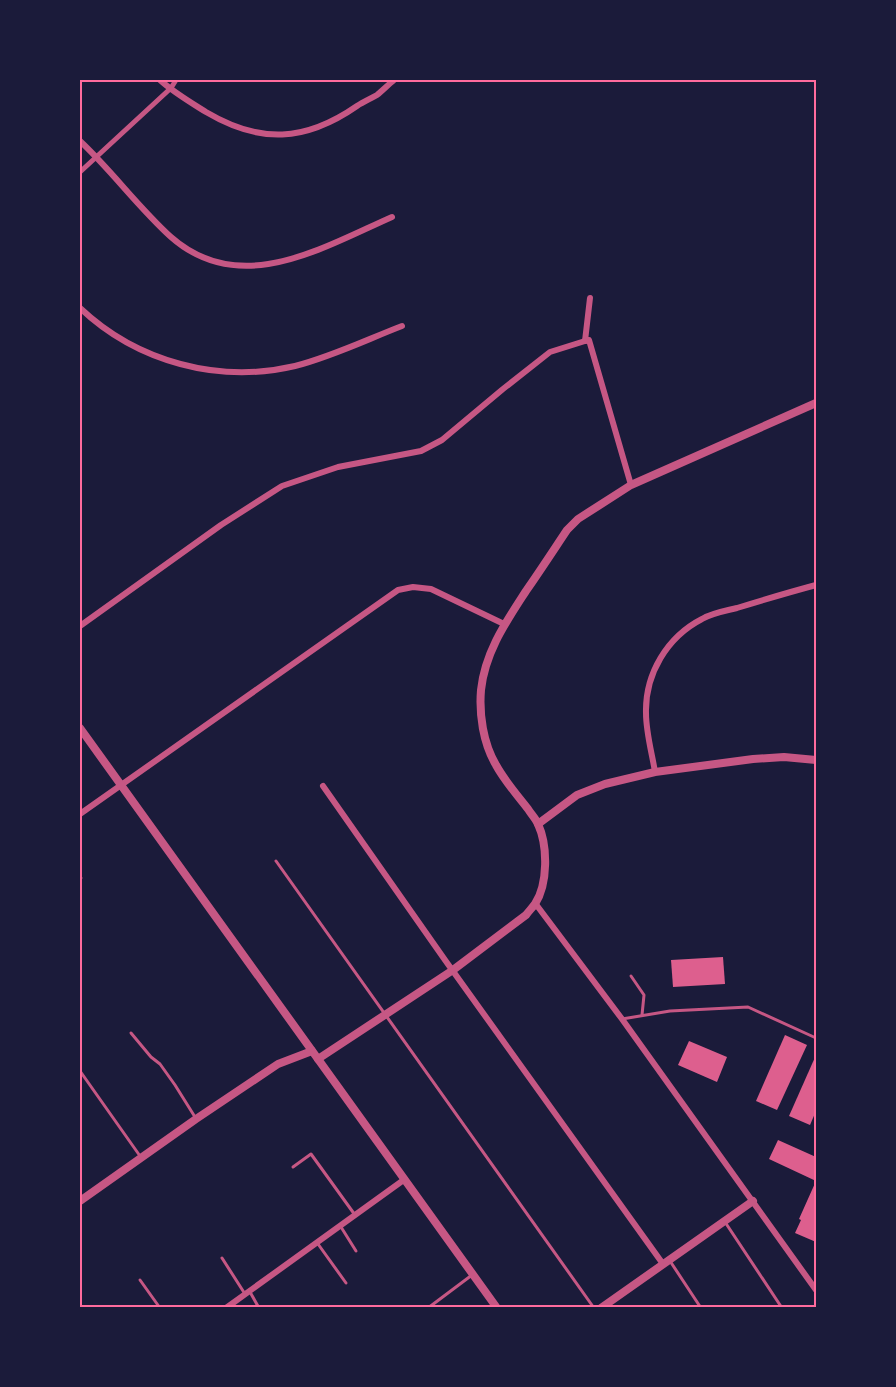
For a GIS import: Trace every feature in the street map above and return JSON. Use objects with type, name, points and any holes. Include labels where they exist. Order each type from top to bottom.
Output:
[{"type":"street","points":[[160,80],[197,106],[228,123],[264,134],[306,131],[334,122],[376,95],[394,80]]},
{"type":"street","points":[[80,172],[171,88],[176,80]]},
{"type":"street","points":[[80,141],[173,239],[198,254],[225,264],[254,267],[282,262],[392,217]]},
{"type":"street","points":[[585,341],[590,298]]},
{"type":"street","points":[[80,308],[118,337],[152,355],[187,366],[224,372],[260,372],[297,366],[402,326]]},
{"type":"street","points":[[80,626],[221,525],[282,486],[338,466],[421,451],[442,440],[550,352],[585,341],[590,340],[631,485]]},
{"type":"street","points":[[80,1201],[278,1064],[315,1055],[386,1015],[453,970],[526,915],[542,889],[544,850],[538,824],[496,765],[482,722],[483,676],[492,646],[504,624],[567,530],[578,519],[631,485],[816,403]]},
{"type":"street","points":[[655,772],[647,725],[646,702],[655,668],[675,638],[705,617],[816,585]]},
{"type":"street","points":[[80,814],[398,590],[413,587],[431,589],[504,624]]},
{"type":"street","points":[[80,728],[497,1308]]},
{"type":"street","points":[[538,824],[577,795],[605,784],[655,772],[753,759],[784,757],[816,760]]},
{"type":"street","points":[[324,786],[453,970],[666,1262]]},
{"type":"street","points":[[535,903],[622,1019],[816,1290]]},
{"type":"street","points":[[226,1308],[405,1179]]},
{"type":"street","points":[[605,1306],[753,1201]]},
{"type":"lane","points":[[276,861],[594,1308]]},
{"type":"lane","points":[[631,976],[644,995],[642,1015]]},
{"type":"lane","points":[[622,1019],[670,1011],[748,1007],[816,1038]]},
{"type":"lane","points":[[131,1033],[160,1064],[196,1119]]},
{"type":"lane","points":[[80,1071],[141,1157]]},
{"type":"lane","points":[[293,1167],[311,1154],[355,1215]]},
{"type":"lane","points":[[724,1220],[782,1308]]},
{"type":"lane","points":[[340,1226],[356,1251]]},
{"type":"lane","points":[[317,1242],[346,1283]]},
{"type":"lane","points":[[222,1258],[259,1308]]},
{"type":"lane","points":[[666,1262],[701,1308]]},
{"type":"lane","points":[[428,1308],[474,1274]]},
{"type":"lane","points":[[140,1280],[160,1308]]},
{"type":"building","points":[[723,957],[725,984],[673,987],[671,960]]},
{"type":"building","points":[[785,1035],[807,1045],[777,1110],[756,1101]]},
{"type":"building","points":[[689,1041],[727,1057],[717,1082],[678,1065]]},
{"type":"building","points":[[816,1055],[816,1111],[810,1125],[789,1116]]},
{"type":"building","points":[[778,1140],[816,1157],[816,1181],[769,1159]]},
{"type":"building","points":[[816,1181],[816,1242],[795,1233]]}]
